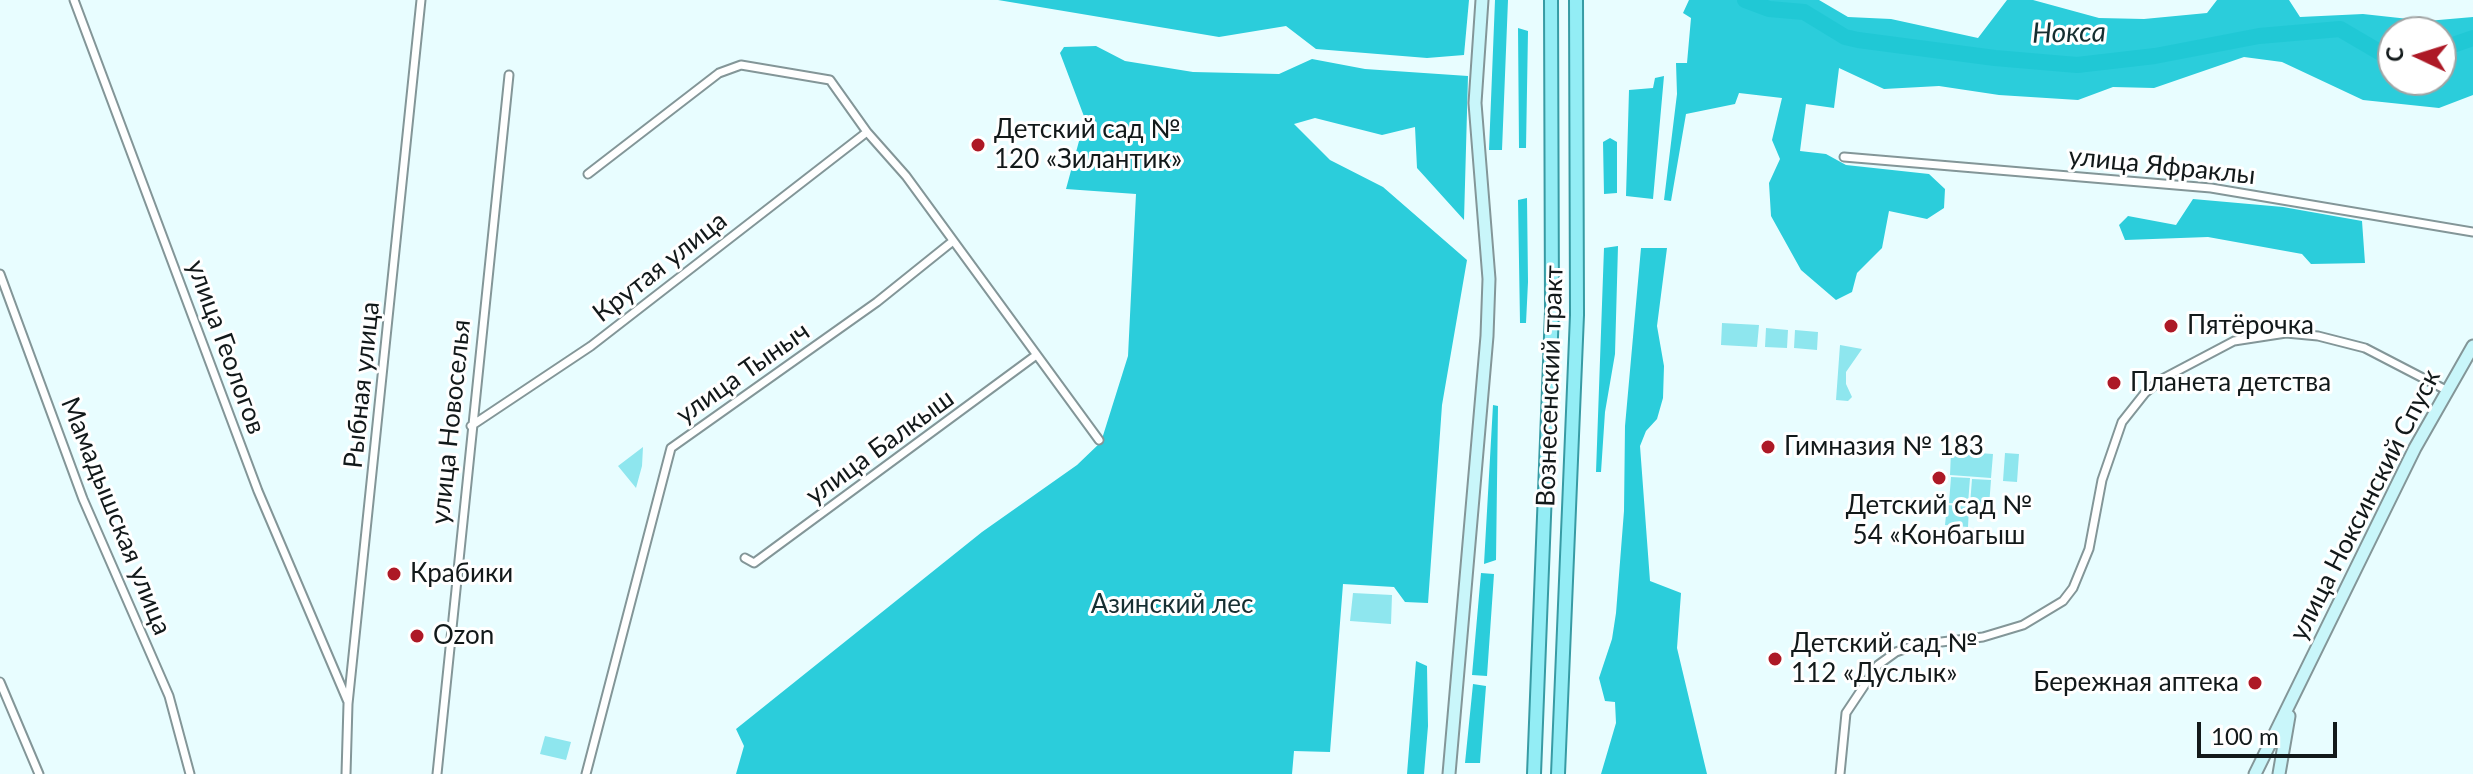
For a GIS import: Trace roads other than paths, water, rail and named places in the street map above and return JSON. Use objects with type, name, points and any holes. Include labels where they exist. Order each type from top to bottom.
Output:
[{"type":"main road","name":"Вознесенский тракт","points":[[1534,774],[1552,311],[1551,0]]},
{"type":"main road","name":"Вознесенский тракт","points":[[1558,774],[1577,315],[1576,0]]},
{"type":"street","name":"улица Геологов","points":[[74,0],[258,491],[348,704]]},
{"type":"street","name":"Рыбная улица","points":[[346,774],[348,704],[421,0]]},
{"type":"street","points":[[1449,774],[1489,293],[1475,103],[1482,0]]},
{"type":"street","points":[[588,174],[705,81],[741,65],[830,80],[867,132],[906,176],[1099,440]]},
{"type":"street","name":"улица Новоселья","points":[[437,774],[509,75]]},
{"type":"street","name":"Крутая улица","points":[[471,426],[591,346],[867,132]]},
{"type":"street","name":"улица Яфраклы","points":[[1844,157],[2211,188],[2473,232]]},
{"type":"street","name":"улица Тыныч","points":[[586,774],[671,448],[877,302],[953,241]]},
{"type":"street","name":"Мамадышская улица","points":[[0,274],[83,499],[169,696],[190,774]]},
{"type":"street","points":[[1840,774],[1846,713],[1878,665],[1914,646],[1983,637],[2023,625],[2063,601],[2073,588],[2089,549],[2102,480],[2122,422],[2145,393],[2162,379],[2234,341],[2286,333],[2318,336],[2365,348],[2446,390]]},
{"type":"street","name":"улица Ноксинский Спуск","points":[[2255,774],[2446,390],[2473,346]]},
{"type":"street","name":"улица Балкыш","points":[[745,558],[754,563],[1035,356]]},
{"type":"street","points":[[0,682],[39,774]]},
{"type":"street","name":"улица Ноксинский Спуск","points":[[2279,774],[2283,740],[2298,686]]},
{"type":"waterway","name":"Нокса","points":[[1745,0],[1769,9],[1804,12],[1845,37],[1858,40],[2077,65],[2155,56],[2259,36],[2340,29],[2377,51]]},
{"type":"waterway","name":"Нокса","points":[[2457,44],[2473,38]]},
{"type":"place","name":"Детский сад № 120 «Зилантик»","points":[[978,145]]},
{"type":"place","name":"Пятёрочка","points":[[2171,326]]},
{"type":"place","name":"Планета детства","points":[[2114,383]]},
{"type":"place","name":"Гимназия № 183","points":[[1768,447]]},
{"type":"place","name":"Детский сад № 54 «Конбагыш","points":[[1939,478]]},
{"type":"place","name":"Крабики","points":[[394,574]]},
{"type":"place","name":"Ozon","points":[[417,636]]},
{"type":"place","name":"Детский сад № 112 «Дуслык»","points":[[1775,659]]},
{"type":"place","name":"Бережная аптека","points":[[2255,683]]},
{"type":"park label","name":"Азинский лес","points":[[1172,605]]}]
